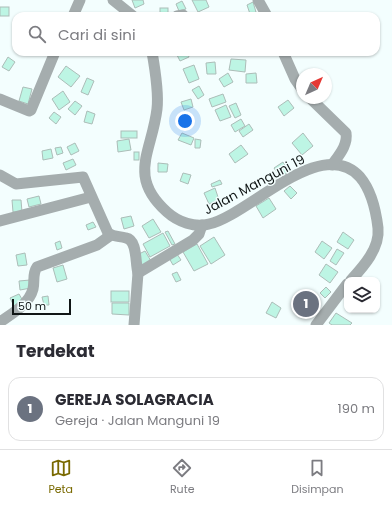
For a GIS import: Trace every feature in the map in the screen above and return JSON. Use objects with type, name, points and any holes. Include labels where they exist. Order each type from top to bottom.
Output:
[{"type":"street","points":[[74,12],[80,0]]},
{"type":"street","points":[[112,0],[128,12]]},
{"type":"street","points":[[258,0],[265,12]]},
{"type":"street","points":[[0,99],[23,109],[29,111],[31,110],[53,56]]},
{"type":"street","name":"Jalan Manguni 19","points":[[152,56],[157,109],[145,158],[144,173],[147,185],[163,208],[174,218],[181,221],[202,225],[216,222],[299,173],[316,167],[332,164],[347,167],[355,172],[369,193],[378,225],[378,234],[374,248],[354,277]]},
{"type":"street","points":[[285,56],[296,80]]},
{"type":"street","points":[[316,104],[346,133],[347,139],[343,149],[332,164]]},
{"type":"street","points":[[0,175],[16,184],[52,182],[81,177],[86,181],[104,224],[111,235]]},
{"type":"street","points":[[0,221],[92,197]]},
{"type":"street","points":[[138,273],[188,244],[196,238],[202,225]]},
{"type":"street","points":[[0,322],[20,308],[28,298],[34,287],[34,272],[37,267],[97,245],[111,235],[131,240],[135,249],[138,273],[134,325]]},
{"type":"street","points":[[316,325],[344,288]]},
{"type":"building","points":[[132,0],[143,0],[144,4],[135,8]]},
{"type":"building","points":[[192,0],[206,0],[209,7],[198,12]]},
{"type":"building","points":[[182,1],[186,9],[179,11],[176,4]]},
{"type":"building","points":[[253,2],[256,12],[249,12],[247,5]]},
{"type":"building","points":[[0,7],[9,7],[9,16],[0,16]]},
{"type":"building","points":[[160,8],[168,8],[168,12],[160,12]]},
{"type":"building","points":[[178,56],[189,56],[189,57],[180,61]]},
{"type":"building","points":[[8,57],[15,62],[9,71],[2,67]]},
{"type":"building","points":[[231,59],[246,60],[245,72],[229,70]]},
{"type":"building","points":[[215,62],[216,74],[207,74],[206,63]]},
{"type":"building","points":[[194,65],[199,79],[189,83],[183,69]]},
{"type":"building","points":[[66,66],[80,76],[71,87],[58,77]]},
{"type":"building","points":[[228,73],[233,82],[224,87],[219,79]]},
{"type":"building","points":[[256,73],[257,83],[246,83],[246,74]]},
{"type":"building","points":[[87,78],[94,81],[88,95],[81,92]]},
{"type":"building","points":[[199,86],[204,95],[198,99],[192,90]]},
{"type":"building","points":[[23,87],[32,89],[28,104],[19,101]]},
{"type":"building","points":[[63,91],[70,102],[59,110],[52,99]]},
{"type":"building","points":[[223,94],[226,102],[212,107],[209,99]]},
{"type":"building","points":[[191,99],[193,107],[184,110],[181,102]]},
{"type":"building","points":[[288,100],[294,108],[284,116],[278,107]]},
{"type":"building","points":[[75,101],[82,106],[75,115],[68,109]]},
{"type":"building","points":[[236,103],[241,115],[235,118],[229,106]]},
{"type":"building","points":[[226,105],[231,117],[220,121],[215,110]]},
{"type":"building","points":[[87,111],[95,114],[92,124],[84,122]]},
{"type":"building","points":[[54,112],[61,117],[56,124],[49,118]]},
{"type":"building","points":[[241,119],[245,126],[235,132],[231,125]]},
{"type":"building","points":[[249,124],[253,130],[243,137],[239,131]]},
{"type":"building","points":[[121,131],[137,131],[137,138],[121,138]]},
{"type":"building","points":[[182,133],[194,138],[191,145],[178,140]]},
{"type":"building","points":[[303,133],[313,146],[302,155],[292,143]]},
{"type":"building","points":[[129,139],[131,150],[118,152],[117,141]]},
{"type":"building","points":[[195,139],[201,140],[200,148],[195,148]]},
{"type":"building","points":[[75,143],[79,151],[71,155],[67,147]]},
{"type":"building","points":[[241,145],[248,154],[235,163],[229,154]]},
{"type":"building","points":[[61,147],[63,153],[57,155],[55,148]]},
{"type":"building","points":[[51,149],[53,158],[43,160],[42,151]]},
{"type":"building","points":[[134,152],[139,152],[139,160],[134,160]]},
{"type":"building","points":[[73,159],[76,165],[66,170],[63,163]]},
{"type":"building","points":[[283,162],[289,172],[280,177],[274,168]]},
{"type":"building","points":[[158,163],[168,164],[167,172],[158,172]]},
{"type":"building","points":[[183,173],[191,175],[188,184],[180,181]]},
{"type":"building","points":[[220,180],[222,184],[212,187],[211,184]]},
{"type":"building","points":[[290,186],[297,193],[291,199],[284,191]]},
{"type":"building","points":[[215,188],[219,200],[209,204],[204,193]]},
{"type":"building","points":[[39,196],[41,204],[29,207],[27,199]]},
{"type":"building","points":[[269,198],[276,209],[263,218],[256,206]]},
{"type":"building","points":[[12,200],[21,200],[22,212],[13,212]]},
{"type":"building","points":[[131,216],[134,226],[124,229],[121,218]]},
{"type":"building","points":[[153,219],[161,232],[149,238],[142,226]]},
{"type":"building","points":[[93,222],[96,227],[88,230],[86,225]]},
{"type":"building","points":[[168,231],[175,244],[172,245],[165,232]]},
{"type":"building","points":[[343,232],[354,240],[348,249],[337,242]]},
{"type":"building","points":[[163,233],[170,246],[150,257],[143,244]]},
{"type":"building","points":[[214,237],[225,255],[211,264],[200,246]]},
{"type":"building","points":[[60,241],[62,248],[57,250],[55,243]]},
{"type":"building","points":[[322,241],[332,248],[324,259],[315,252]]},
{"type":"building","points":[[197,244],[208,264],[194,271],[183,252]]},
{"type":"building","points":[[337,249],[344,253],[336,265],[330,261]]},
{"type":"building","points":[[145,251],[151,261],[143,266],[137,255]]},
{"type":"building","points":[[25,253],[27,265],[18,266],[16,255]]},
{"type":"building","points":[[177,254],[181,260],[173,265],[169,258]]},
{"type":"building","points":[[326,264],[338,272],[330,283],[319,275]]},
{"type":"building","points":[[63,265],[67,279],[57,282],[53,268]]},
{"type":"building","points":[[177,272],[181,280],[176,282],[172,274]]},
{"type":"building","points":[[30,280],[31,288],[20,290],[19,281]]},
{"type":"building","points":[[326,287],[331,292],[325,298],[320,293]]},
{"type":"building","points":[[111,291],[129,291],[129,302],[111,302]]},
{"type":"building","points":[[298,292],[320,305],[314,315],[292,302]]},
{"type":"building","points":[[19,294],[23,301],[14,306],[10,298]]},
{"type":"building","points":[[48,296],[49,305],[44,305],[42,297]]},
{"type":"building","points":[[272,302],[281,308],[276,318],[266,313]]},
{"type":"building","points":[[112,303],[129,303],[129,315],[112,314]]},
{"type":"building","points":[[336,313],[352,323],[350,325],[332,325],[329,323]]},
{"type":"place","name":"GEREJA SOLAGRACIA","points":[[306,304]]}]
